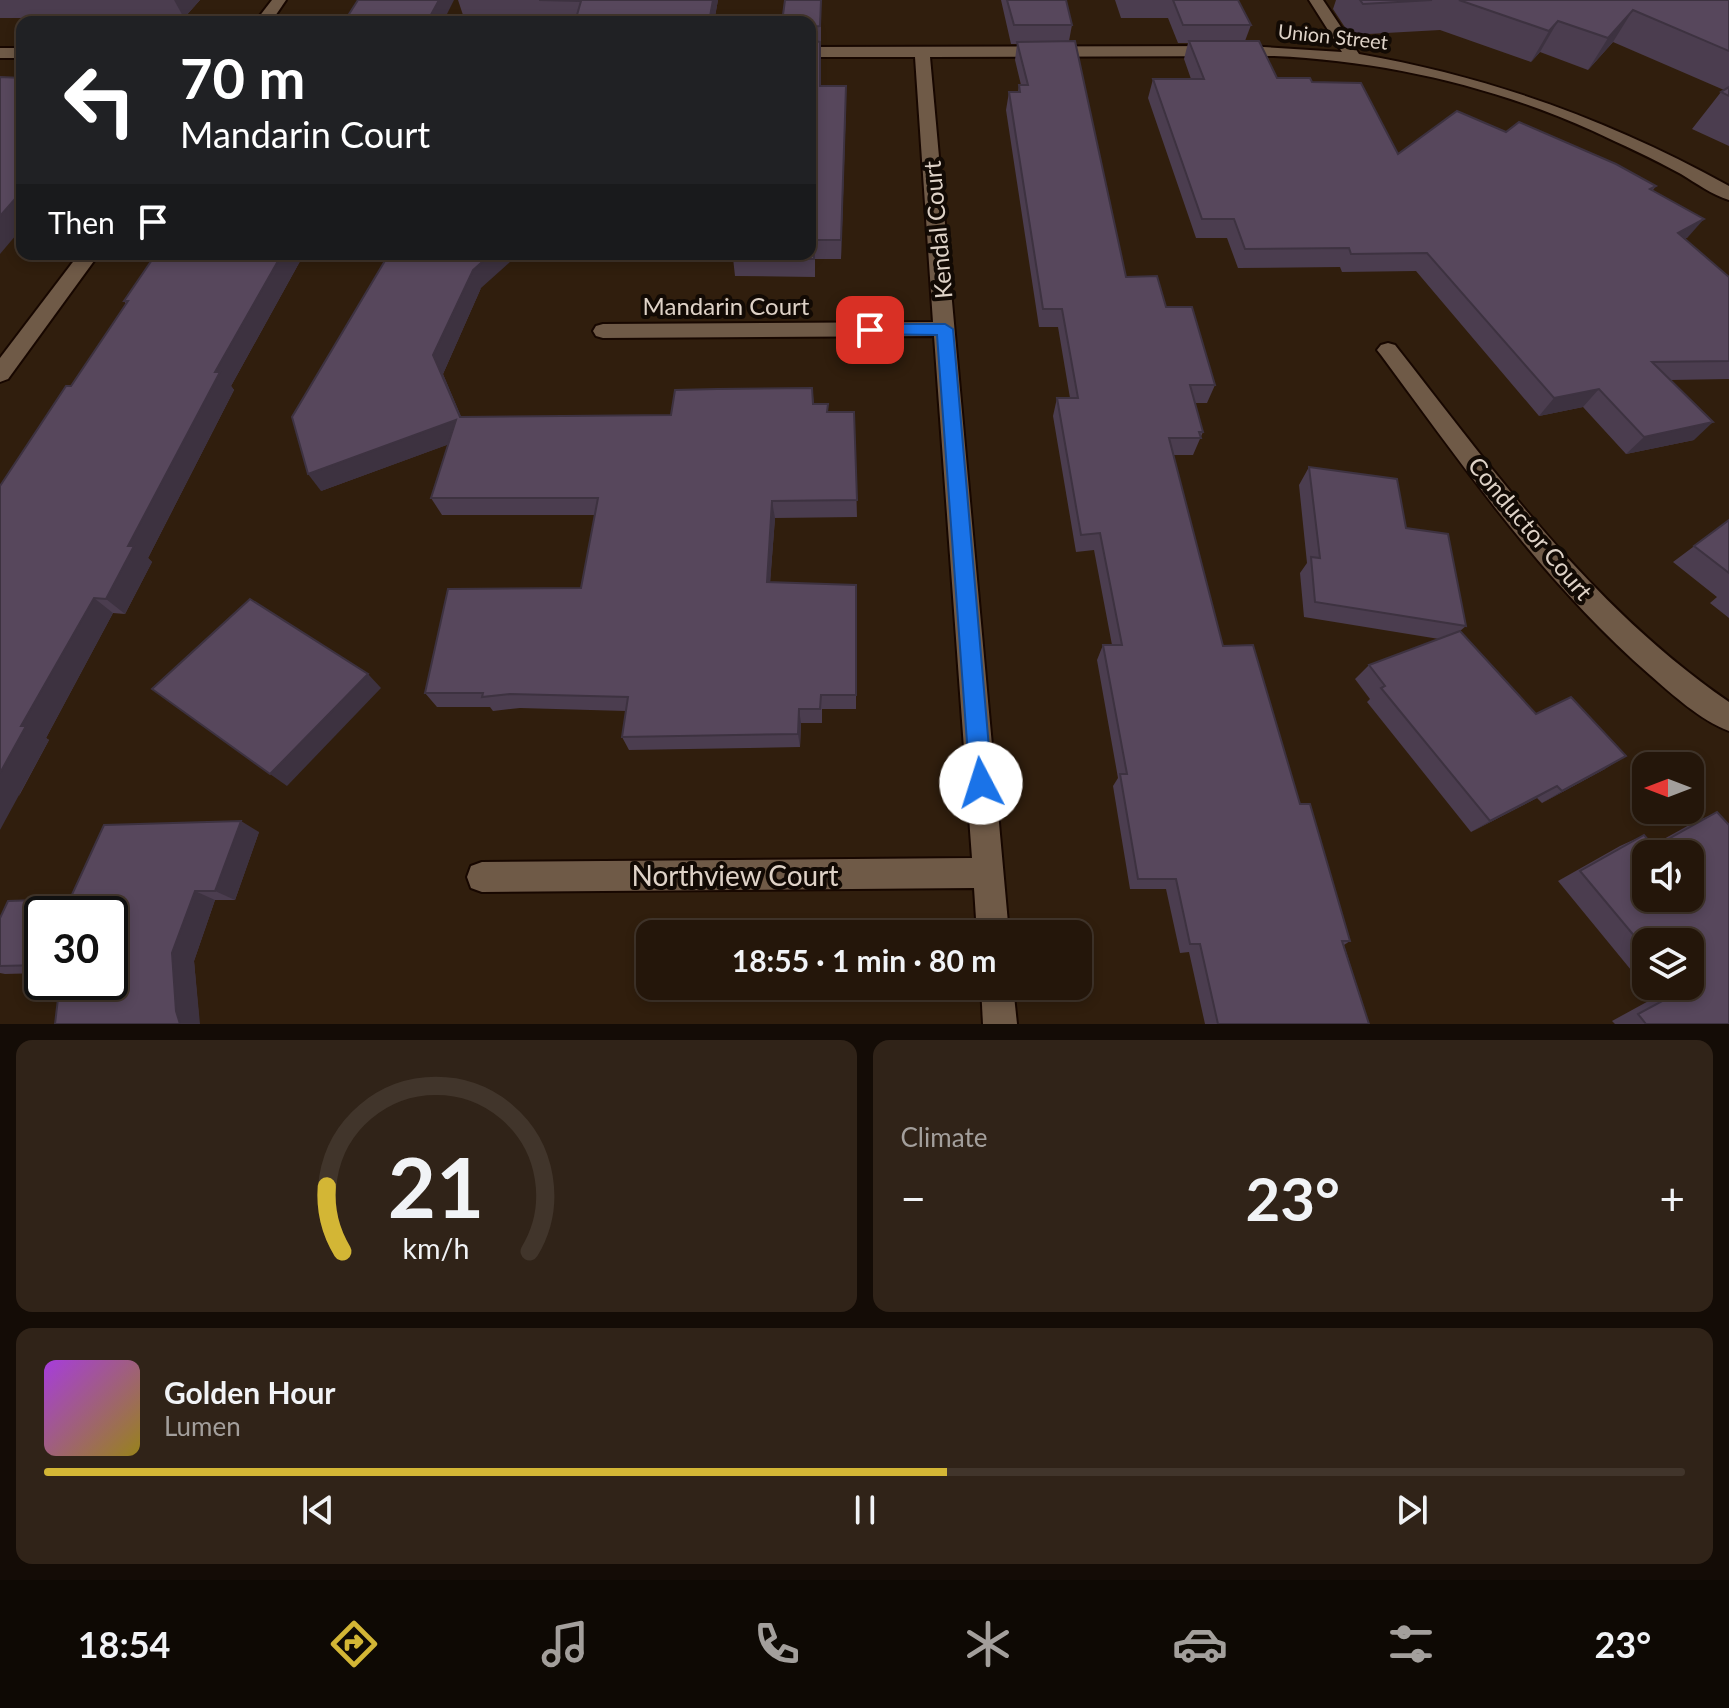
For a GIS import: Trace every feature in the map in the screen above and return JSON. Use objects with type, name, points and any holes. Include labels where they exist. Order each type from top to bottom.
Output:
[{"type":"street","points":[[1316,0],[1354,58]]},
{"type":"street","name":"Union Street","points":[[816,52],[1272,51],[1354,58],[1430,71],[1554,108],[1675,162],[1729,194]]},
{"type":"street","name":"Kendal Court","points":[[922,52],[992,920]]},
{"type":"street","points":[[0,374],[10,347],[84,260]]},
{"type":"street","name":"Mandarin Court","points":[[603,331],[945,329]]},
{"type":"street","name":"Conductor Court","points":[[1388,350],[1566,578],[1640,651],[1729,718]]},
{"type":"street","name":"Northview Court","points":[[482,877],[988,873]]},
{"type":"street","points":[[998,1000],[1000,1024]]},
{"type":"building","points":[[358,0],[439,0],[430,16],[348,16]]},
{"type":"building","points":[[539,0],[713,0],[710,16],[577,16],[581,1]]},
{"type":"building","points":[[785,0],[821,0],[820,26],[816,26],[816,16],[783,16]]},
{"type":"building","points":[[1007,0],[1066,0],[1072,25],[1014,25]]},
{"type":"building","points":[[1173,0],[1238,0],[1251,25],[1183,25]]},
{"type":"building","points":[[1360,0],[1432,0],[1363,4]]},
{"type":"building","points":[[1459,0],[1729,0],[1729,51],[1633,10],[1608,38],[1558,21],[1549,31]]},
{"type":"building","points":[[816,41],[820,42],[820,86],[846,86],[841,240],[816,240]]},
{"type":"building","points":[[1075,41],[1126,277],[1157,276],[1166,307],[1192,307],[1215,385],[1190,385],[1203,432],[1199,432],[1201,438],[1169,438],[1223,646],[1253,645],[1300,804],[1310,804],[1350,941],[1342,941],[1369,1024],[1218,1024],[1200,944],[1190,944],[1176,879],[1138,879],[1120,774],[1127,774],[1103,645],[1122,645],[1100,533],[1081,535],[1057,398],[1078,398],[1062,309],[1043,309],[1009,92],[1020,92],[1019,85],[1028,85],[1017,42]]},
{"type":"building","points":[[1189,41],[1259,41],[1277,78],[1361,83],[1398,154],[1457,111],[1506,132],[1519,122],[1616,164],[1656,186],[1650,189],[1704,219],[1678,233],[1729,277],[1729,361],[1652,362],[1713,422],[1644,437],[1599,389],[1554,398],[1427,253],[1351,254],[1349,248],[1245,249],[1234,219],[1202,219],[1153,79],[1204,79]]},
{"type":"building","points":[[0,77],[16,78],[16,198],[0,216]]},
{"type":"building","points":[[152,260],[279,260],[215,372],[220,372],[128,546],[134,546],[106,599],[94,598],[21,726],[26,726],[0,773],[0,486],[66,386],[71,386],[128,301],[124,301]]},
{"type":"building","points":[[385,260],[484,260],[473,270],[433,355],[460,417],[671,415],[675,390],[812,388],[813,404],[828,404],[827,412],[854,412],[857,500],[772,501],[767,582],[856,585],[856,695],[821,695],[820,709],[799,709],[798,734],[622,737],[628,697],[510,694],[482,697],[483,693],[425,693],[448,589],[581,588],[598,498],[431,498],[456,420],[308,474],[292,417]]},
{"type":"building","points":[[1309,467],[1397,479],[1406,528],[1448,534],[1466,626],[1315,602],[1311,557],[1320,558]]},
{"type":"building","points":[[1729,520],[1729,573],[1694,546]]},
{"type":"building","points":[[250,599],[368,674],[270,774],[152,689]]},
{"type":"building","points":[[1460,631],[1536,714],[1571,697],[1626,756],[1562,791],[1557,786],[1490,821],[1381,688],[1385,686],[1369,665]]},
{"type":"building","points":[[1717,812],[1729,825],[1729,1024],[1646,1024],[1638,1014],[1664,1000],[1704,1000],[1704,928],[1632,928],[1632,933],[1580,871],[1632,842],[1632,912],[1704,912],[1704,840],[1667,840],[1695,824],[1704,824],[1704,819]]},
{"type":"building","points":[[241,821],[215,891],[195,891],[172,953],[176,1011],[180,1024],[55,1024],[58,1000],[128,1000],[128,896],[71,896],[104,825]]},
{"type":"building","points":[[24,900],[24,965],[0,966],[0,918],[8,901]]},
{"type":"route","points":[[870,330],[945,329],[981,783]]}]
